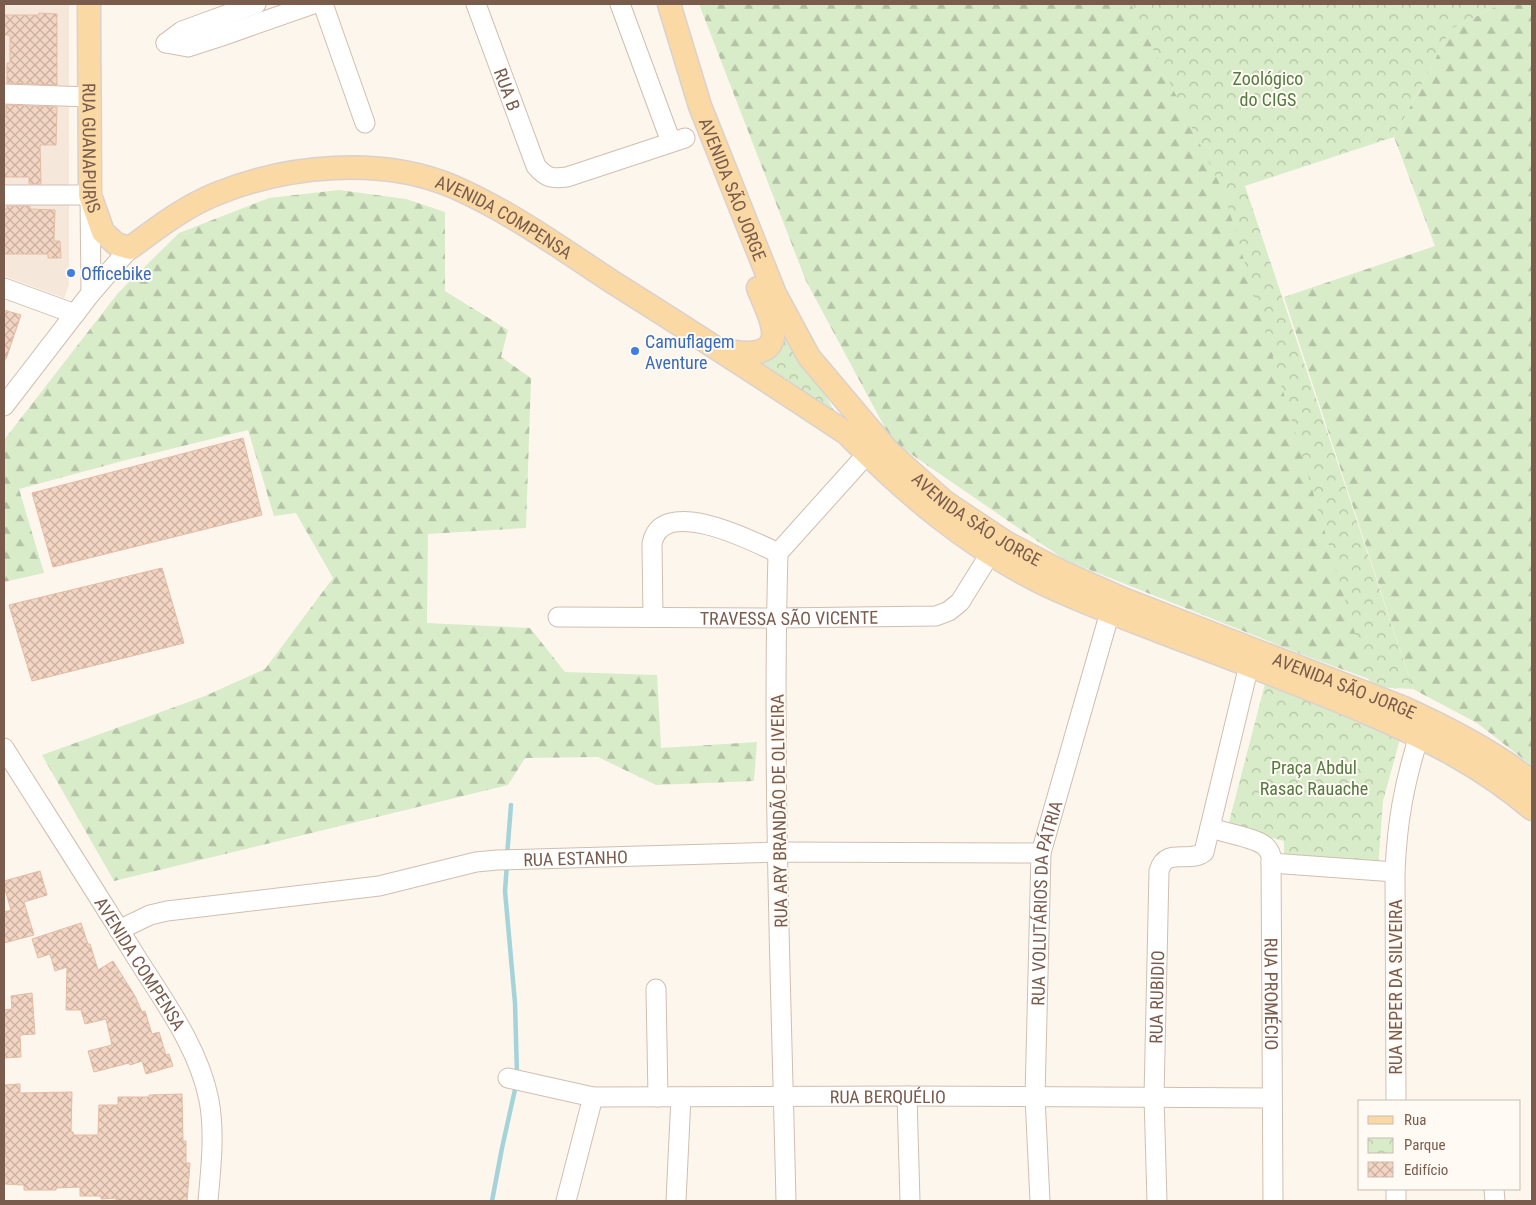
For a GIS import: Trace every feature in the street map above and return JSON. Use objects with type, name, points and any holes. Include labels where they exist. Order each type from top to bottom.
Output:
[{"type":"main road","name":"RUA GUANAPURIS","points":[[89,4],[90,195]]},
{"type":"main road","points":[[656,4],[772,325],[773,338],[766,348],[754,353],[741,353],[714,346]]},
{"type":"main road","name":"AVENIDA SÃO JORGE","points":[[669,4],[700,106],[775,294],[809,357],[889,452],[945,502],[1005,542],[1062,572],[1123,599],[1404,708],[1435,722],[1490,753],[1532,782]]},
{"type":"main road","name":"AVENIDA COMPENSA","points":[[130,248],[184,211],[215,194],[252,181],[294,172],[338,168],[379,170],[416,175],[452,187],[518,221],[846,433]]},
{"type":"main road","points":[[90,195],[103,232],[116,244],[130,248]]},
{"type":"main road","name":"AVENIDA SÃO JORGE","points":[[846,433],[922,504],[960,534],[990,554],[1044,584],[1110,612],[1345,703],[1419,736],[1471,764],[1513,792],[1532,809]]},
{"type":"street","points":[[256,4],[182,32],[166,43],[188,47],[313,4]]},
{"type":"street","points":[[323,4],[365,123]]},
{"type":"street","name":"RUA B","points":[[476,4],[536,166],[543,174],[554,178],[567,177],[678,140],[620,4]]},
{"type":"street","points":[[4,94],[90,97]]},
{"type":"street","points":[[4,195],[90,195]]},
{"type":"street","name":"RUA GUANAPURIS","points":[[90,195],[91,293]]},
{"type":"street","name":"AVENIDA COMPENSA","points":[[4,406],[91,293],[130,248]]},
{"type":"street","points":[[4,288],[75,314]]},
{"type":"street","points":[[653,616],[652,544],[653,536],[658,530],[673,523],[706,524],[743,537],[778,553],[867,454]]},
{"type":"street","name":"RUA ARY BRANDÃO DE OLIVEIRA","points":[[778,553],[778,852],[786,1201]]},
{"type":"street","name":"TRAVESSA SÃO VICENTE","points":[[558,617],[777,618],[936,616],[948,612],[960,602],[990,554]]},
{"type":"street","name":"RUA VOLUTÁRIOS DA PÁTRIA","points":[[1040,1201],[1035,1097],[1041,853],[1110,612]]},
{"type":"street","points":[[1210,828],[1249,665]]},
{"type":"street","name":"RUA NEPER DA SILVEIRA","points":[[1396,1100],[1394,872],[1402,801],[1408,769],[1419,736]]},
{"type":"street","name":"AVENIDA COMPENSA","points":[[4,748],[187,1041],[201,1073],[209,1100],[212,1159],[208,1201]]},
{"type":"street","name":"RUA PROMÉCIO","points":[[1210,828],[1264,844],[1271,856],[1273,1201]]},
{"type":"street","name":"RUA RUBIDIO","points":[[1157,1201],[1154,1097],[1159,871],[1164,861],[1169,858],[1175,856],[1199,856],[1202,854],[1210,828]]},
{"type":"street","name":"RUA ESTANHO","points":[[119,930],[150,914],[379,886],[476,862],[498,860],[778,852],[1041,853]]},
{"type":"street","points":[[1271,863],[1394,872]]},
{"type":"street","points":[[656,988],[658,1098]]},
{"type":"street","name":"RUA BERQUÉLIO","points":[[508,1078],[593,1098],[907,1096],[1272,1098]]},
{"type":"street","points":[[676,1201],[681,1096]]},
{"type":"street","points":[[907,1096],[910,1201]]},
{"type":"street","points":[[566,1201],[593,1098]]},
{"type":"shaded area","points":[[4,4],[69,4],[69,285],[64,298],[4,276]]},
{"type":"green space","points":[[699,4],[1170,4],[1396,689],[1306,656],[1065,560],[892,441],[806,281]]},
{"type":"green space","name":"Zoológico do CIGS","points":[[1131,4],[1501,4],[1451,29],[1394,137],[1245,186],[1413,689],[1371,687],[1224,193]]},
{"type":"green space","points":[[1501,4],[1532,4],[1532,766],[1477,723],[1413,689],[1284,297],[1435,246],[1394,137],[1451,29]]},
{"type":"green space","points":[[339,190],[406,199],[445,212],[445,291],[508,330],[501,357],[531,378],[526,528],[428,534],[427,623],[530,628],[565,672],[657,675],[661,748],[757,742],[754,781],[656,785],[598,757],[525,758],[508,785],[114,881],[42,755],[205,696],[265,669],[333,578],[296,513],[274,516],[248,430],[19,489],[44,573],[4,582],[4,440],[118,293],[179,233],[269,198]]},
{"type":"green space","points":[[764,287],[840,421],[745,358],[766,355]]},
{"type":"green space","name":"Praça Abdul Rasac Rauache","points":[[1266,680],[1400,739],[1383,801],[1378,868],[1284,866],[1284,841],[1228,826]]},
{"type":"building","points":[[39,13],[57,14],[57,85],[7,83],[7,63],[10,63],[10,35],[4,35],[4,15],[39,15]]},
{"type":"building","points":[[6,105],[57,107],[56,145],[40,145],[41,184],[29,184],[29,177],[4,177],[4,115],[6,115]]},
{"type":"building","points":[[7,206],[30,206],[30,209],[55,210],[54,241],[60,241],[61,258],[48,258],[48,254],[4,254],[4,209],[7,209]]},
{"type":"building","points":[[4,310],[21,315],[6,359],[4,359]]},
{"type":"building","points":[[243,438],[262,515],[53,567],[32,493]]},
{"type":"building","points":[[162,568],[184,643],[32,681],[9,605]]},
{"type":"building","points":[[40,871],[47,895],[24,902],[34,935],[4,943],[4,912],[11,910],[4,881]]},
{"type":"building","points":[[81,923],[98,970],[113,961],[135,996],[142,1012],[145,1011],[152,1034],[159,1032],[166,1055],[169,1054],[173,1066],[146,1074],[142,1061],[94,1072],[88,1051],[112,1045],[106,1019],[85,1024],[81,1010],[66,1010],[67,967],[55,971],[50,954],[38,958],[32,939]]},
{"type":"building","points":[[32,993],[35,1034],[20,1035],[21,1057],[4,1058],[4,1010],[12,1009],[11,996]]},
{"type":"building","points":[[20,1084],[20,1093],[72,1092],[71,1132],[74,1135],[98,1135],[99,1105],[118,1105],[118,1097],[182,1094],[183,1141],[186,1141],[186,1163],[190,1163],[187,1201],[116,1201],[116,1198],[101,1199],[101,1196],[80,1196],[80,1187],[56,1188],[56,1190],[24,1190],[24,1185],[4,1184],[4,1085]]},
{"type":"waterway","points":[[507,856],[511,805]]},
{"type":"waterway","points":[[507,863],[505,891],[515,1003],[517,1075]]},
{"type":"waterway","points":[[492,1201],[516,1085]]},
{"type":"place","name":"Officebike","points":[[71,273]]},
{"type":"place","name":"Camuflagem Aventure","points":[[635,351]]}]
